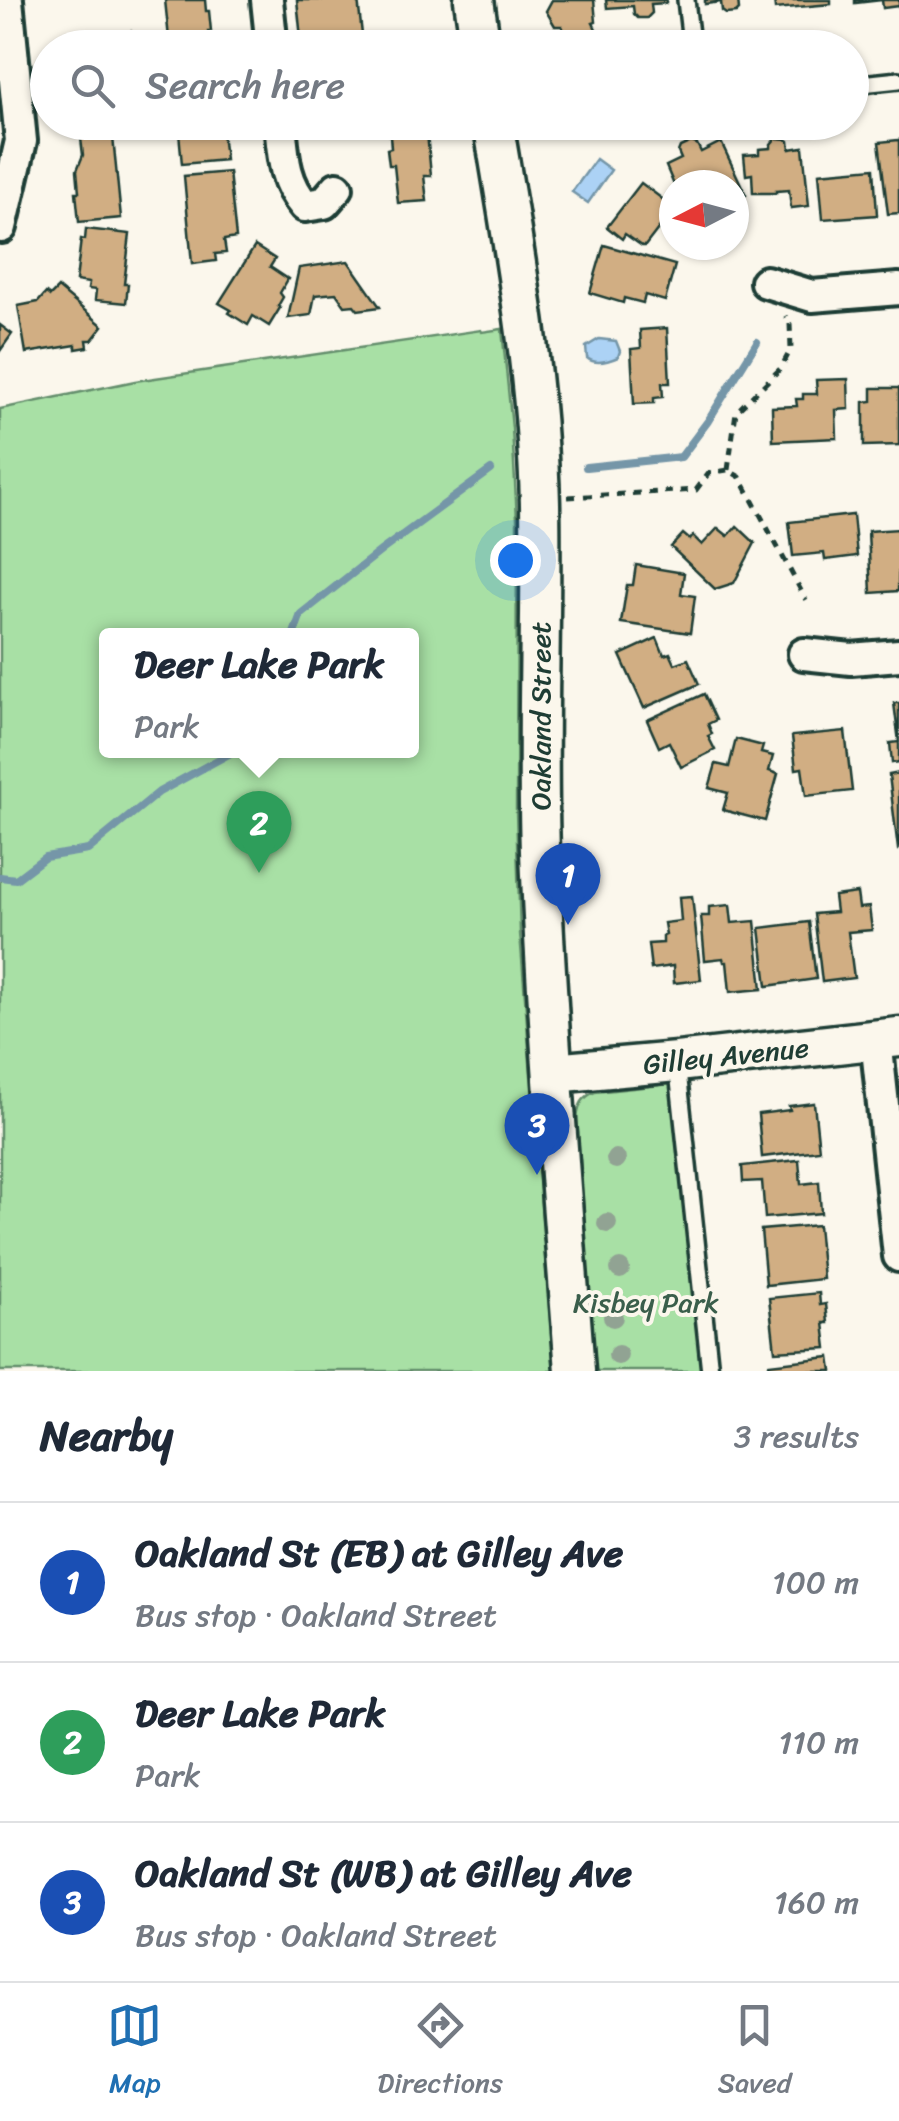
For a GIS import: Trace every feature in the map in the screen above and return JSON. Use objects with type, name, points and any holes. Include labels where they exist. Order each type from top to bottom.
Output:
[{"type":"street","points":[[1,227],[22,140],[7,0]]},
{"type":"street","points":[[267,0],[270,30]]},
{"type":"street","points":[[474,0],[478,30]]},
{"type":"street","points":[[282,140],[285,173],[305,206],[324,203],[337,188]]},
{"type":"street","name":"Oakland Street","points":[[496,140],[534,405],[540,502],[540,848],[576,1371]]},
{"type":"street","points":[[766,282],[812,296],[899,289]]},
{"type":"street","points":[[804,654],[851,659],[899,656]]},
{"type":"street","points":[[887,1038],[899,1256]]},
{"type":"street","name":"Gilley Avenue","points":[[553,1073],[887,1038]]},
{"type":"lane","points":[[686,0],[689,30]]},
{"type":"lane","points":[[869,83],[899,80]]},
{"type":"lane","points":[[677,1062],[710,1371]]},
{"type":"path","points":[[728,470],[736,412],[781,368],[791,349],[790,324],[766,282]]},
{"type":"path","points":[[540,502],[696,490],[709,473],[728,470],[740,477],[806,600]]},
{"type":"green space","points":[[502,329],[512,428],[517,519],[516,812],[520,933],[554,1371],[0,1371],[0,409],[135,381]]},
{"type":"green space","name":"Kisbey Park","points":[[680,1083],[710,1371],[595,1371],[579,1109],[584,1099],[595,1092]]},
{"type":"water","points":[[596,159],[611,170],[588,203],[572,192]]},
{"type":"water","points":[[599,339],[616,341],[618,357],[598,362],[587,358],[586,347]]},
{"type":"building","points":[[165,0],[205,0],[211,30],[168,30]]},
{"type":"building","points":[[297,0],[358,0],[361,30],[300,30]]},
{"type":"building","points":[[552,0],[594,0],[596,30],[564,30],[555,26],[546,11]]},
{"type":"building","points":[[606,0],[666,3],[651,4],[652,13],[647,18],[638,18],[633,6],[607,8]]},
{"type":"building","points":[[705,0],[738,0],[739,10],[726,14],[721,2],[705,4]]},
{"type":"building","points":[[774,0],[831,0],[831,4],[775,9]]},
{"type":"building","points":[[882,0],[899,0],[899,6],[883,8]]},
{"type":"building","points":[[81,140],[113,140],[121,218],[79,222],[77,170],[83,155]]},
{"type":"building","points":[[180,140],[223,140],[225,160],[182,164]]},
{"type":"building","points":[[390,140],[428,140],[431,176],[424,176],[427,201],[398,203],[394,165],[389,165],[387,149],[391,148]]},
{"type":"building","points":[[774,140],[788,140],[790,149],[803,147],[809,206],[791,208],[789,190],[753,193],[752,174],[746,170],[744,155],[771,148]]},
{"type":"building","points":[[899,140],[899,213],[888,214],[879,142]]},
{"type":"building","points":[[691,142],[701,152],[721,142],[734,170],[668,170],[666,166],[681,159],[680,147]]},
{"type":"building","points":[[874,168],[877,215],[823,219],[819,173]]},
{"type":"building","points":[[229,172],[236,238],[224,240],[226,253],[215,254],[216,261],[192,264],[184,176]]},
{"type":"building","points":[[641,183],[659,196],[659,228],[645,246],[625,234],[622,239],[607,227]]},
{"type":"building","points":[[86,229],[130,234],[124,284],[128,284],[126,303],[95,300],[96,290],[88,289],[89,283],[76,281],[81,239],[85,240]]},
{"type":"building","points":[[604,245],[675,265],[665,301],[645,295],[643,303],[624,298],[623,303],[590,293]]},
{"type":"building","points":[[255,246],[275,259],[270,267],[288,279],[280,293],[280,308],[269,326],[253,316],[248,325],[219,303]]},
{"type":"building","points":[[348,261],[380,307],[358,310],[354,305],[345,306],[336,293],[315,295],[311,315],[288,318],[299,268]]},
{"type":"building","points":[[58,288],[103,326],[92,340],[87,340],[88,347],[76,349],[76,345],[26,353],[18,306],[38,302]]},
{"type":"building","points":[[0,325],[12,334],[0,351]]},
{"type":"building","points":[[667,328],[670,383],[662,383],[663,397],[654,398],[654,403],[634,404],[631,349],[641,348],[640,330]]},
{"type":"building","points":[[848,379],[849,409],[836,410],[837,438],[773,441],[772,407],[797,406],[796,399],[803,399],[803,394],[817,394],[816,380]]},
{"type":"building","points":[[872,388],[899,388],[899,445],[864,446],[864,402],[872,401]]},
{"type":"building","points":[[853,515],[857,556],[825,560],[824,553],[793,556],[789,522]]},
{"type":"building","points":[[737,526],[755,543],[734,583],[715,589],[671,547],[683,534],[690,540],[693,536],[702,545],[718,528],[728,536]]},
{"type":"building","points":[[899,529],[898,591],[871,593],[868,531]]},
{"type":"building","points":[[636,565],[684,573],[681,594],[695,596],[690,633],[621,623],[627,585],[633,585]]},
{"type":"building","points":[[657,638],[664,655],[670,653],[675,664],[688,659],[699,684],[644,708],[620,655]]},
{"type":"building","points":[[704,694],[716,720],[708,724],[712,734],[708,736],[715,750],[681,767],[669,742],[659,747],[647,720]]},
{"type":"building","points":[[894,703],[899,703],[899,742]]},
{"type":"building","points":[[845,731],[852,791],[806,796],[802,768],[796,769],[792,736]]},
{"type":"building","points":[[736,739],[763,746],[761,753],[773,756],[769,771],[778,774],[765,821],[723,810],[728,793],[709,788],[716,764],[729,767]]},
{"type":"building","points":[[899,742],[899,762],[892,763],[890,743]]},
{"type":"building","points":[[899,773],[899,848],[898,849],[889,775]]},
{"type":"building","points":[[857,893],[859,908],[869,907],[872,930],[848,932],[854,978],[822,982],[814,914],[836,912],[834,896]]},
{"type":"building","points":[[692,896],[701,980],[674,983],[673,966],[651,969],[648,944],[663,943],[664,923],[681,921],[679,897]]},
{"type":"building","points":[[730,905],[732,923],[755,921],[762,989],[730,992],[727,962],[723,958],[705,960],[701,916],[709,916],[709,907]]},
{"type":"building","points":[[809,922],[816,979],[767,986],[760,928]]},
{"type":"building","points":[[814,1103],[819,1150],[762,1157],[758,1114]]},
{"type":"building","points":[[799,1160],[801,1184],[819,1182],[821,1213],[765,1218],[762,1181],[743,1182],[742,1166]]},
{"type":"building","points":[[818,1225],[823,1279],[766,1285],[761,1230]]},
{"type":"building","points":[[819,1293],[820,1305],[826,1304],[827,1348],[775,1351],[769,1298]]},
{"type":"building","points":[[830,1357],[832,1371],[770,1371],[769,1364]]},
{"type":"waterway","points":[[586,467],[681,457],[757,342]]},
{"type":"waterway","points":[[296,628],[301,614],[491,470]]},
{"type":"waterway","points":[[0,877],[16,879],[45,857],[88,850],[159,792],[221,758]]},
{"type":"place","name":"Deer Lake Park","points":[[259,873]]},
{"type":"place","name":"Oakland St (EB) at Gilley Ave","points":[[568,925]]},
{"type":"place","name":"Oakland St (WB) at Gilley Ave","points":[[537,1175]]}]
